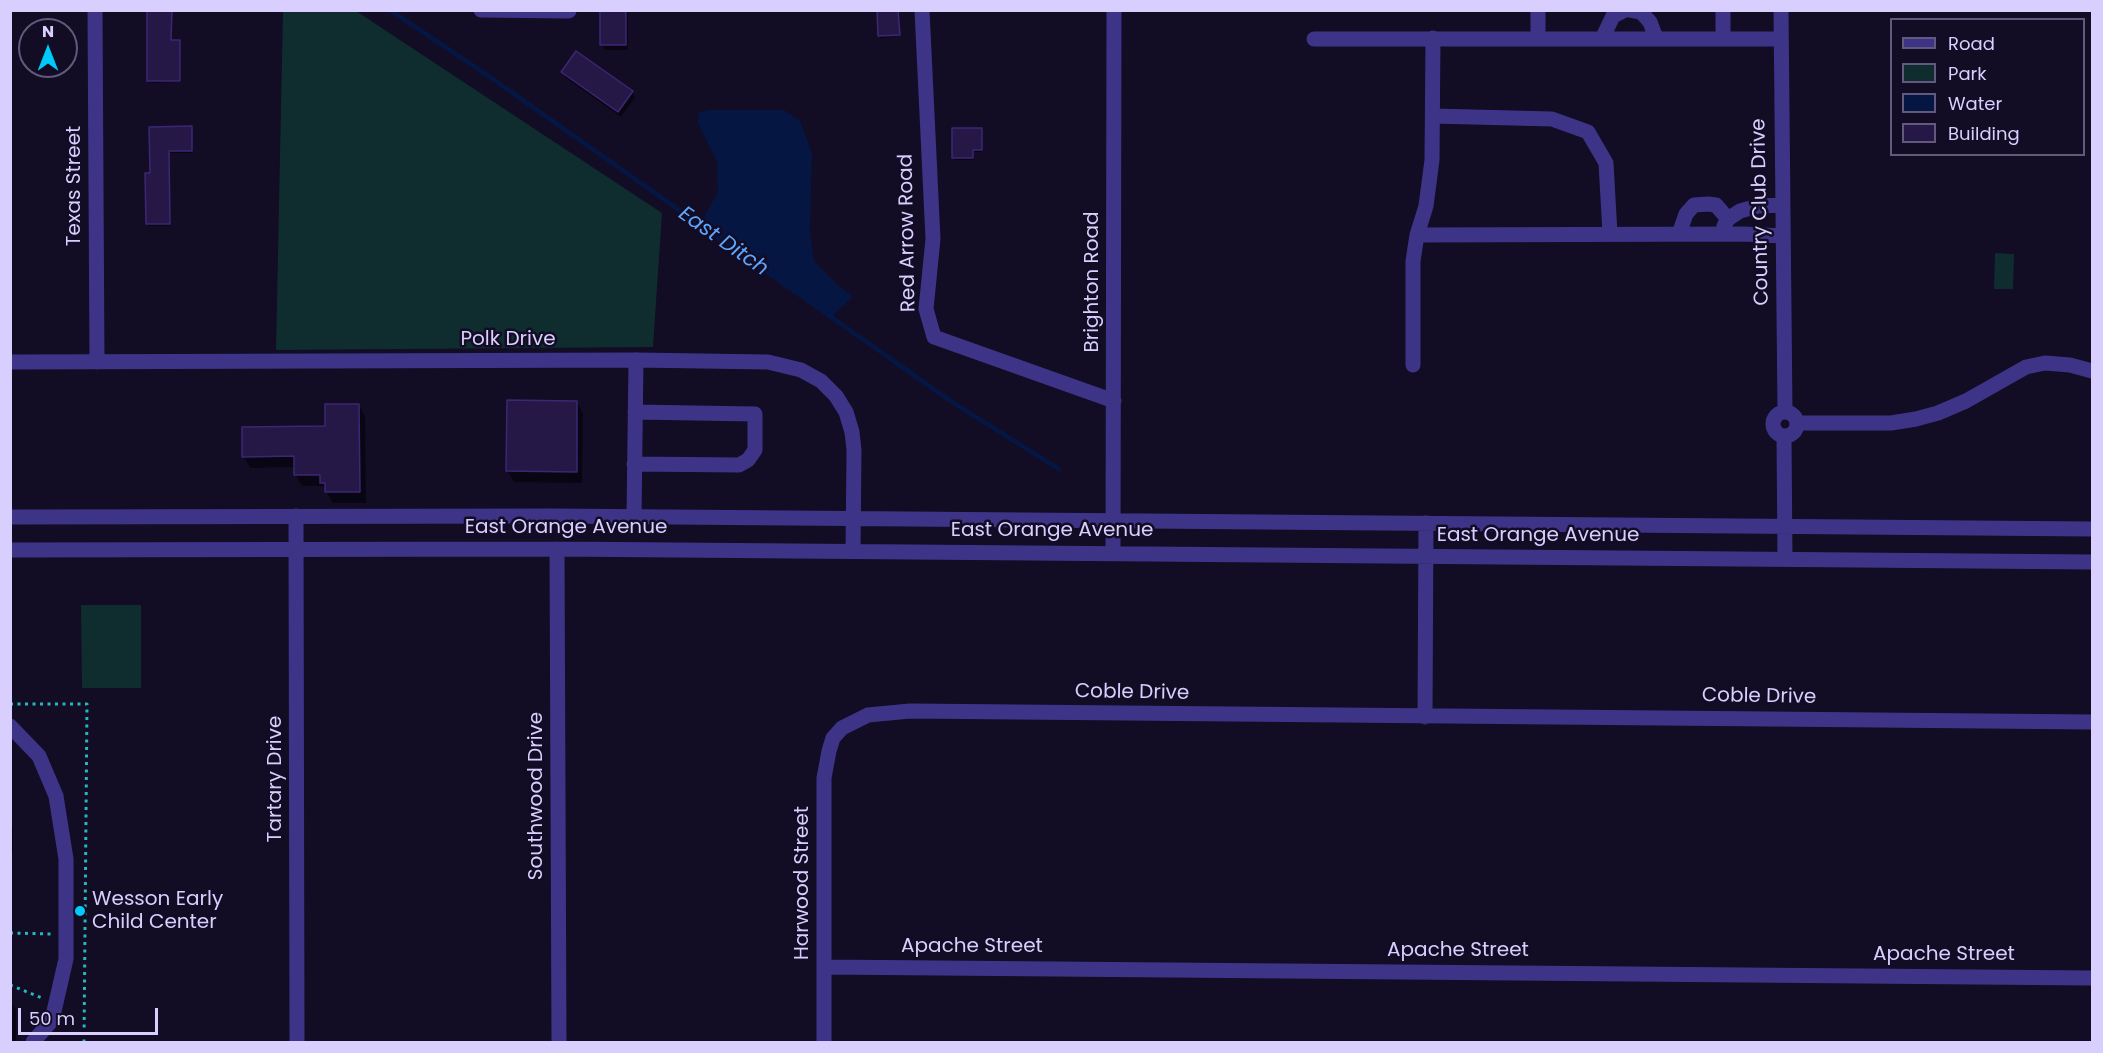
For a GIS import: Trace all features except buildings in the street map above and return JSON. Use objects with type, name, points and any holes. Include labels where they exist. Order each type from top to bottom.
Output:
[{"type":"street","name":"Texas Street","points":[[95,10],[98,362]]},
{"type":"street","points":[[481,10],[569,11]]},
{"type":"street","name":"Red Arrow Road","points":[[922,10],[933,239],[926,309],[934,337],[1114,401]]},
{"type":"street","name":"Brighton Road","points":[[1113,553],[1114,10]]},
{"type":"street","points":[[1538,10],[1538,39]]},
{"type":"street","points":[[1602,39],[1613,16],[1625,10]]},
{"type":"street","points":[[1630,10],[1641,12],[1650,22],[1656,38]]},
{"type":"street","points":[[1723,10],[1723,39]]},
{"type":"street","name":"Country Club Drive","points":[[1782,10],[1782,206],[1777,236],[1785,412]]},
{"type":"street","points":[[1413,365],[1413,261],[1417,235],[1426,206],[1432,160],[1433,38]]},
{"type":"street","points":[[1314,39],[1781,39]]},
{"type":"street","points":[[1433,116],[1552,119],[1588,132],[1606,163],[1610,234]]},
{"type":"street","points":[[1679,234],[1686,214],[1694,205],[1716,206],[1728,219]]},
{"type":"street","points":[[1720,234],[1728,219],[1740,211],[1758,206],[1782,206]]},
{"type":"street","points":[[1417,235],[1720,234],[1777,236]]},
{"type":"street","name":"Polk Drive","points":[[10,362],[636,360],[768,362],[801,370],[821,381],[836,396],[846,412],[852,432],[853,551]]},
{"type":"street","points":[[634,517],[636,360]]},
{"type":"street","points":[[1797,423],[1891,423],[1916,419],[1938,413],[1966,401],[2026,367],[2045,363],[2070,365],[2092,371]]},
{"type":"street","points":[[634,464],[739,465],[748,460],[754,450],[755,414],[635,412]]},
{"type":"street","points":[[1785,412],[1794,417],[1797,423],[1792,434],[1784,436],[1776,432],[1773,425],[1777,415],[1785,412]]},
{"type":"street","points":[[1784,436],[1785,559]]},
{"type":"street","name":"Tartary Drive","points":[[296,516],[297,1042]]},
{"type":"street","name":"East Orange Avenue","points":[[10,517],[853,518],[2092,529]]},
{"type":"street","points":[[1425,717],[1426,522]]},
{"type":"street","name":"East Orange Avenue","points":[[10,550],[557,549],[2092,562]]},
{"type":"street","name":"Southwood Drive","points":[[557,549],[559,1042]]},
{"type":"street","name":"Coble Drive","points":[[842,728],[868,715],[910,711],[2092,722]]},
{"type":"street","points":[[10,726],[39,756],[52,786],[56,796],[66,859],[66,959],[52,1020],[33,1042]]},
{"type":"street","name":"Harwood Street","points":[[824,1042],[824,778],[833,738],[842,728]]},
{"type":"street","name":"Apache Street","points":[[824,967],[2092,978]]},
{"type":"green space","points":[[283,11],[356,11],[662,213],[653,347],[276,350]]},
{"type":"green space","points":[[1995,253],[2014,254],[2013,289],[1994,289]]},
{"type":"green space","points":[[81,605],[141,605],[141,688],[82,688]]},
{"type":"water","points":[[708,110],[784,110],[800,121],[812,153],[810,231],[814,261],[853,297],[831,317],[700,224],[718,192],[717,162],[698,123],[698,113]]},
{"type":"waterway","name":"East Ditch","points":[[390,10],[490,77],[952,402],[1059,469]]},
{"type":"place","name":"Wesson Early Child Center","points":[[80,911]]}]
